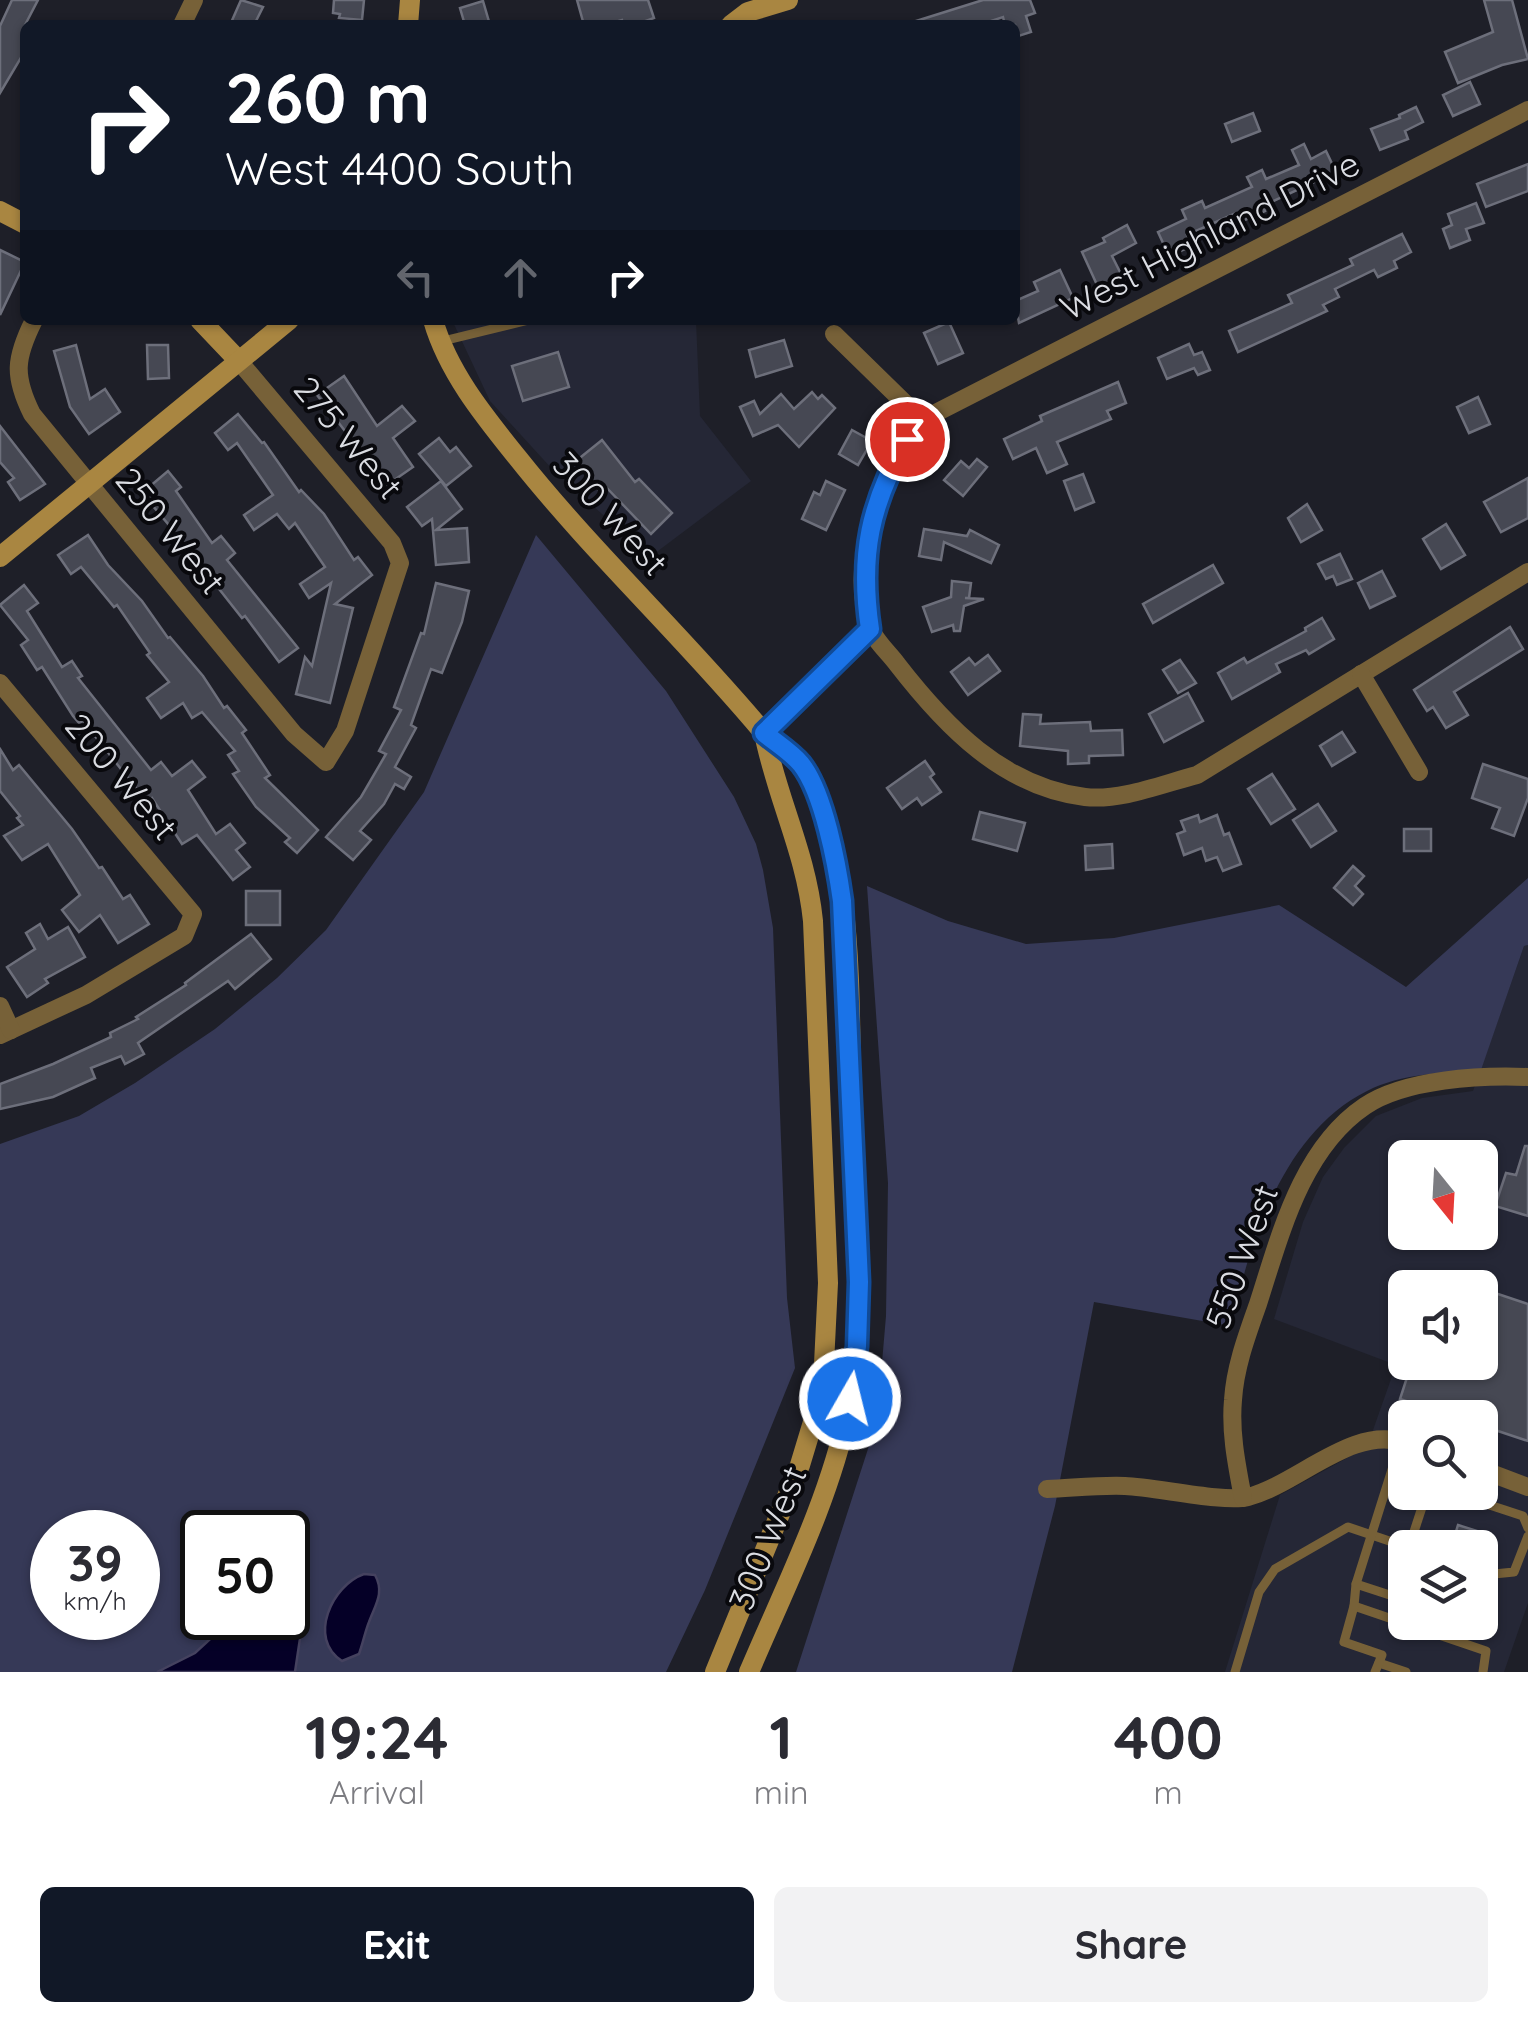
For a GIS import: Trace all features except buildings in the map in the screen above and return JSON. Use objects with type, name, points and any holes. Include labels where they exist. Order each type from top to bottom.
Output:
[{"type":"main road","points":[[738,20],[748,12],[788,0]]},
{"type":"main road","points":[[205,325],[238,360]]},
{"type":"main road","points":[[0,558],[283,325]]},
{"type":"main road","name":"300 West","points":[[435,325],[477,408],[542,489],[764,733],[801,764],[823,816],[840,884],[859,1325],[850,1399],[830,1475],[749,1672]]},
{"type":"main road","name":"300 West","points":[[715,1672],[805,1451],[819,1393],[828,1323],[813,921],[803,858],[773,778],[764,733]]},
{"type":"street","name":"West Highland Drive","points":[[922,420],[1528,110]]},
{"type":"street","name":"250 West","points":[[32,325],[18,359],[18,386],[32,414],[294,734],[326,762]]},
{"type":"street","points":[[834,334],[922,420],[886,477],[873,516],[864,587],[870,629],[915,688],[954,730],[997,765],[1037,786],[1088,797],[1136,792],[1197,775],[1528,572]]},
{"type":"street","name":"275 West","points":[[238,360],[392,543],[400,563],[346,730],[326,762]]},
{"type":"street","points":[[764,733],[870,629]]},
{"type":"street","points":[[1361,674],[1419,772]]},
{"type":"street","name":"200 West","points":[[0,683],[193,914],[184,936],[86,995],[6,1032]]},
{"type":"street","points":[[0,1006],[6,1032]]},
{"type":"street","name":"550 West","points":[[1243,1498],[1234,1446],[1232,1400],[1238,1364],[1288,1212],[1315,1161],[1334,1134],[1366,1105],[1414,1087],[1481,1075],[1528,1077]]},
{"type":"street","points":[[1047,1489],[1124,1486],[1243,1498],[1274,1488],[1362,1440],[1388,1438]]},
{"type":"street","points":[[1498,1476],[1528,1487]]},
{"type":"lane","points":[[440,342],[489,325]]},
{"type":"lane","points":[[1388,1486],[1356,1584],[1344,1642],[1382,1654],[1377,1667],[1406,1672]]},
{"type":"lane","points":[[1498,1508],[1524,1516],[1528,1532],[1514,1572],[1498,1574]]},
{"type":"lane","points":[[1235,1672],[1259,1592],[1275,1569],[1348,1527],[1388,1540]]},
{"type":"lane","points":[[1356,1584],[1388,1594]]},
{"type":"lane","points":[[1354,1606],[1486,1651],[1483,1672]]},
{"type":"shaded area","points":[[454,325],[696,325],[700,416],[751,481],[650,557],[553,470],[490,401]]},
{"type":"shaded area","points":[[536,535],[666,691],[734,797],[756,844],[773,928],[787,1298],[795,1368],[705,1590],[666,1672],[0,1672],[0,1144],[79,1116],[135,1083],[215,1029],[277,978],[326,930],[424,792]]},
{"type":"shaded area","points":[[1528,878],[1528,945],[1524,946],[1481,1070],[1423,1075],[1380,1085],[1338,1110],[1313,1133],[1292,1161],[1260,1225],[1231,1326],[1094,1302],[1055,1506],[1012,1672],[796,1672],[877,1421],[886,1316],[888,1183],[867,886],[948,921],[1026,944],[1114,938],[1279,905],[1406,987]]},
{"type":"shaded area","points":[[1528,945],[1528,1603],[1504,1672],[1225,1672],[1280,1495],[1367,1447],[1391,1380],[1498,1380],[1498,1270],[1388,1270],[1388,1362],[1274,1319],[1303,1222],[1323,1177],[1344,1148],[1376,1116],[1422,1098],[1473,1091],[1524,946]]},
{"type":"shaded area","points":[[364,1574],[375,1575],[378,1599],[359,1654],[342,1661],[326,1640],[328,1613],[342,1589]]},
{"type":"shaded area","points":[[209,1640],[300,1640],[295,1672],[157,1672],[195,1653]]},
{"type":"route","points":[[850,1399],[859,1325],[859,1282],[842,901],[833,850],[810,782],[801,764],[764,733],[870,629],[864,587],[867,541],[886,477],[907,439]]}]
